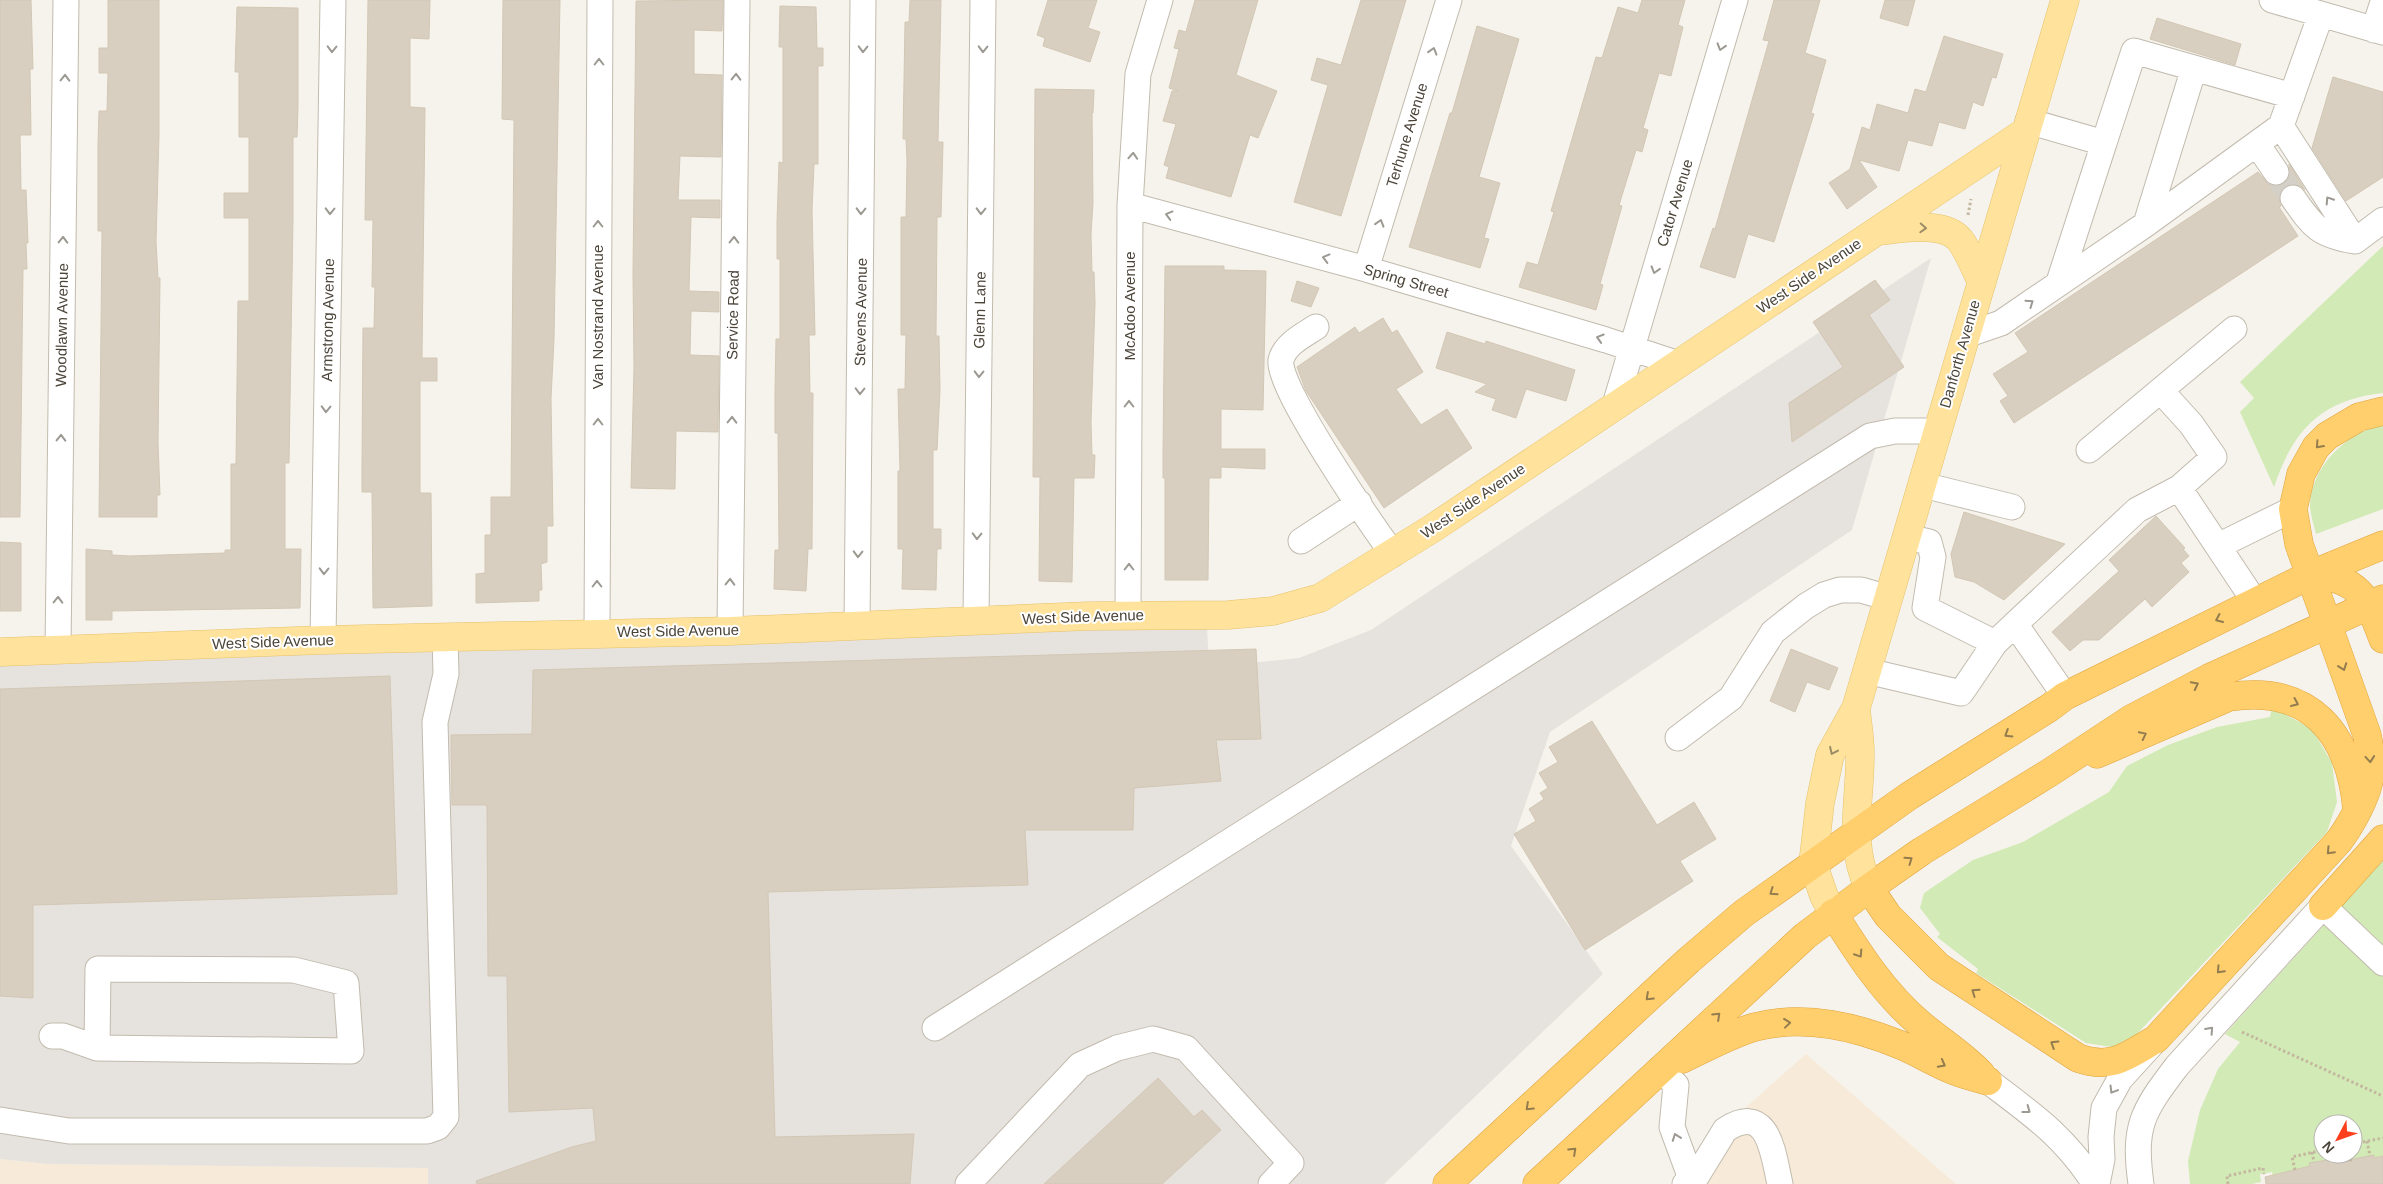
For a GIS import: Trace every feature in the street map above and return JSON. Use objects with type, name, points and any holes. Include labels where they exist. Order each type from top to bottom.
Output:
[{"type":"highway","points":[[1869,888],[1888,916],[1940,967],[2078,1058],[2094,1064],[2120,1060],[2156,1039],[2339,841],[2352,822],[2369,779],[2371,757],[2367,735],[2299,544],[2293,508],[2301,474],[2316,447],[2327,436],[2351,421],[2383,411]]},
{"type":"highway","points":[[1447,1184],[1689,960],[1750,909],[1855,833],[2065,696],[2310,575],[2383,545]]},
{"type":"highway","points":[[2310,575],[2325,575],[2349,582],[2364,596],[2376,602]]},
{"type":"highway","points":[[1537,1184],[1774,963],[1834,913],[1922,851],[2049,773],[2131,719],[2209,678],[2376,602]]},
{"type":"highway","points":[[2376,602],[2383,639]]},
{"type":"highway","points":[[2049,773],[2129,742],[2228,697],[2246,694],[2275,697],[2294,701],[2303,706],[2333,734],[2348,762],[2357,811]]},
{"type":"highway","points":[[2323,906],[2383,838]]},
{"type":"highway","points":[[1834,913],[1865,962],[1895,999],[1918,1022],[1965,1057],[1988,1081]]},
{"type":"highway","points":[[1660,1069],[1730,1036],[1756,1027],[1792,1022],[1815,1022],[1871,1034],[1920,1053],[1955,1071],[1988,1081]]},
{"type":"main road","name":"Danforth Avenue","points":[[1834,913],[1824,896],[1812,864],[1820,803],[1830,755],[1856,708],[2065,0]]},
{"type":"main road","name":"West Side Avenue","points":[[0,652],[323,640],[730,631],[1128,615],[1228,615],[1273,611],[1300,605],[1320,598],[1393,554],[1679,364],[2026,127]]},
{"type":"main road","points":[[1874,232],[1918,227],[1951,233],[1960,240],[1982,282]]},
{"type":"main road","name":"Danforth Avenue","points":[[1856,708],[1860,751],[1855,833],[1859,864],[1869,888]]},
{"type":"street","name":"Woodlawn Avenue","points":[[58,649],[66,0]]},
{"type":"street","name":"Armstrong Avenue","points":[[323,640],[333,0]]},
{"type":"street","name":"Van Nostrand Avenue","points":[[596,633],[600,0]]},
{"type":"street","name":"Service Road","points":[[730,631],[737,0]]},
{"type":"street","name":"Stevens Avenue","points":[[858,625],[863,0]]},
{"type":"street","name":"Glenn Lane","points":[[976,620],[983,0]]},
{"type":"street","name":"McAdoo Avenue","points":[[1128,615],[1130,205],[1138,74],[1160,0]]},
{"type":"street","name":"Terhune Avenue","points":[[1366,269],[1449,0]]},
{"type":"street","name":"Cator Avenue","points":[[1616,405],[1735,0]]},
{"type":"street","points":[[2272,0],[2379,31],[2383,2]]},
{"type":"street","points":[[1966,335],[2001,323],[2146,224],[2281,126],[2321,14]]},
{"type":"street","points":[[2059,282],[2134,51],[2292,96]]},
{"type":"street","points":[[2146,224],[2194,68]]},
{"type":"street","points":[[2281,126],[2355,241]]},
{"type":"street","points":[[2026,127],[2104,143]]},
{"type":"street","points":[[2257,144],[2276,172]]},
{"type":"street","points":[[2293,198],[2307,218],[2319,230],[2332,237],[2355,241],[2383,220]]},
{"type":"street","name":"Spring Street","points":[[1130,205],[1366,269],[1632,348],[1679,364]]},
{"type":"street","points":[[1316,326],[1288,346],[1281,361],[1284,380],[1314,433],[1393,554]]},
{"type":"street","points":[[2089,450],[2234,329]]},
{"type":"street","points":[[1867,672],[1961,693],[1995,644],[2137,510],[2179,488],[2214,457],[2191,424],[2161,391]]},
{"type":"street","points":[[935,1028],[1870,436],[1894,431],[1938,431]]},
{"type":"street","points":[[1923,485],[2012,507]]},
{"type":"street","points":[[2179,488],[2255,602]]},
{"type":"street","points":[[1301,540],[1359,503]]},
{"type":"street","points":[[2218,546],[2293,508]]},
{"type":"street","points":[[1907,536],[1929,542],[1933,557],[1925,608],[1995,644]]},
{"type":"street","points":[[1678,738],[1732,698],[1772,632],[1806,606],[1824,595],[1840,590],[1861,590],[1889,598]]},
{"type":"street","points":[[2015,624],[2065,696]]},
{"type":"street","points":[[0,1120],[69,1131],[427,1131],[438,1127],[446,1117],[435,722],[446,674],[445,637]]},
{"type":"street","points":[[2141,1184],[2137,1139],[2148,1106],[2177,1066],[2323,906],[2383,962]]},
{"type":"street","points":[[52,1036],[63,1036],[98,1048],[351,1051],[346,983],[294,970],[98,969],[98,1048]]},
{"type":"street","points":[[968,1184],[1080,1065],[1116,1048],[1153,1039],[1186,1048],[1291,1163],[1270,1184]]},
{"type":"street","points":[[2096,1184],[2102,1159],[2101,1128],[2106,1103],[2120,1079],[2156,1039]]},
{"type":"street","points":[[1660,1069],[1676,1085],[1672,1127],[1690,1183]]},
{"type":"street","points":[[1988,1081],[2058,1135],[2073,1151],[2096,1184]]},
{"type":"street","points":[[1690,1183],[1725,1130],[1732,1125],[1748,1122],[1764,1129],[1769,1137],[1780,1184]]},
{"type":"path","points":[[2219,1020],[2383,1096]]},
{"type":"path","points":[[2363,1142],[2383,1138]]},
{"type":"path","points":[[2367,1141],[2370,1156]]},
{"type":"path","points":[[2295,1170],[2292,1157],[2312,1152],[2313,1157]]},
{"type":"path","points":[[2228,1184],[2227,1176],[2263,1168],[2264,1174]]},
{"type":"shaded area","points":[[1931,258],[1852,530],[1550,732],[1511,846],[1603,974],[1384,1184],[428,1184],[428,1168],[48,1164],[0,1159],[0,664],[1207,626],[1209,667],[1299,658],[1371,630]]},
{"type":"shaded area","points":[[1806,1054],[1956,1184],[1699,1184],[1709,1140]]},
{"type":"shaded area","points":[[0,1159],[48,1164],[429,1168],[428,1184],[0,1184]]},
{"type":"green space","points":[[2383,246],[2383,393],[2342,403],[2312,421],[2290,449],[2274,487],[2240,412],[2254,398],[2240,382]]},
{"type":"green space","points":[[2383,425],[2383,509],[2316,534],[2310,507],[2316,479],[2323,466],[2333,454],[2356,435]]},
{"type":"green space","points":[[2272,707],[2312,729],[2332,763],[2337,802],[2327,832],[2136,1035],[2112,1047],[2086,1043],[1976,973],[1978,969],[1937,937],[1940,934],[1920,908],[1924,893],[1973,860],[2023,842],[2109,792],[2127,766],[2168,745],[2217,727],[2270,717]]},
{"type":"green space","points":[[2383,860],[2383,1156],[2363,1160],[2363,1114],[2313,1114],[2313,1162],[2310,1163],[2310,1167],[2293,1170],[2294,1174],[2273,1179],[2272,1172],[2260,1174],[2261,1182],[2252,1184],[2190,1184],[2188,1161],[2200,1110],[2218,1069],[2240,1042],[2225,1034]]},
{"type":"building","points":[[0,0],[31,0],[33,69],[30,69],[31,135],[20,135],[21,190],[26,190],[28,243],[26,243],[27,269],[23,269],[20,517],[0,517]]},
{"type":"building","points":[[108,0],[159,0],[159,134],[156,241],[158,278],[160,278],[158,443],[160,495],[157,495],[157,517],[99,517],[102,231],[98,231],[98,144],[99,111],[107,111],[108,73],[99,73],[99,48],[108,48]]},
{"type":"building","points":[[368,0],[430,0],[429,39],[410,38],[410,107],[425,108],[422,358],[437,358],[437,381],[420,381],[420,493],[431,493],[432,606],[373,608],[372,492],[362,492],[363,328],[374,328],[375,287],[372,287],[373,220],[365,220]]},
{"type":"building","points":[[503,0],[560,0],[554,339],[551,398],[553,526],[547,526],[547,562],[541,564],[542,590],[539,590],[539,601],[476,603],[476,574],[485,573],[485,535],[491,535],[491,497],[511,497],[514,120],[502,119]]},
{"type":"building","points":[[723,0],[722,31],[694,30],[694,74],[722,75],[721,157],[680,156],[678,200],[720,200],[720,218],[691,217],[689,291],[719,292],[719,312],[691,311],[690,355],[719,356],[718,432],[676,431],[675,489],[631,488],[634,367],[633,273],[636,1]]},
{"type":"building","points":[[910,0],[941,0],[938,142],[943,142],[941,217],[937,217],[936,336],[939,336],[940,390],[937,450],[933,450],[933,529],[941,529],[941,549],[937,549],[936,590],[902,589],[903,549],[898,549],[898,471],[900,471],[898,389],[905,389],[906,335],[901,335],[901,217],[906,217],[907,161],[906,139],[903,139],[905,22],[909,22]]},
{"type":"building","points":[[1048,0],[1097,0],[1088,28],[1100,32],[1090,62],[1043,46],[1045,38],[1037,35]]},
{"type":"building","points":[[1195,0],[1258,0],[1236,75],[1277,91],[1258,138],[1250,135],[1231,197],[1166,178],[1169,167],[1164,165],[1176,124],[1163,121],[1172,91],[1178,91],[1169,88],[1179,49],[1174,48],[1179,30],[1186,32]]},
{"type":"building","points":[[1361,0],[1406,0],[1341,216],[1294,202],[1328,85],[1311,80],[1317,58],[1341,65]]},
{"type":"building","points":[[1642,0],[1685,0],[1678,25],[1683,27],[1671,76],[1659,73],[1643,128],[1648,130],[1642,152],[1636,150],[1619,205],[1622,206],[1600,284],[1603,285],[1596,310],[1519,287],[1527,262],[1538,265],[1554,212],[1551,211],[1596,57],[1602,58],[1618,7],[1638,13]]},
{"type":"building","points":[[1774,0],[1820,0],[1805,53],[1826,60],[1811,113],[1814,114],[1774,242],[1748,234],[1735,278],[1700,267],[1713,228],[1715,229],[1769,41],[1763,40]]},
{"type":"building","points":[[1885,0],[1915,0],[1908,26],[1880,18]]},
{"type":"building","points":[[780,6],[816,7],[817,48],[823,48],[823,66],[818,66],[818,164],[814,164],[812,210],[815,335],[809,335],[810,393],[813,393],[812,549],[808,549],[806,591],[774,589],[775,550],[779,550],[778,433],[775,433],[776,339],[780,339],[780,259],[777,259],[777,222],[779,162],[783,163],[783,47],[779,47]]},
{"type":"building","points":[[237,7],[298,8],[298,107],[297,137],[293,137],[289,463],[285,463],[285,549],[301,549],[300,608],[112,611],[112,620],[86,620],[86,549],[112,551],[112,555],[130,556],[225,553],[225,550],[231,550],[231,464],[236,464],[238,301],[249,301],[249,218],[224,218],[224,193],[249,193],[249,137],[239,137],[239,72],[235,72]]},
{"type":"building","points":[[2157,18],[2241,44],[2235,65],[2150,39]]},
{"type":"building","points":[[1477,26],[1519,39],[1479,177],[1500,183],[1484,238],[1489,239],[1480,268],[1409,247],[1450,113],[1452,113]]},
{"type":"building","points":[[1944,36],[2003,54],[1996,78],[1992,77],[1983,106],[1973,102],[1965,129],[1939,122],[1932,146],[1908,140],[1899,171],[1859,160],[1877,187],[1847,209],[1829,183],[1850,169],[1862,127],[1870,130],[1877,104],[1908,113],[1915,89],[1926,92]]},
{"type":"building","points":[[2333,77],[2383,92],[2383,177],[2346,201],[2312,148]]},
{"type":"building","points":[[1035,89],[1094,90],[1092,113],[1093,203],[1091,234],[1095,303],[1091,423],[1092,455],[1095,455],[1094,478],[1074,478],[1072,582],[1039,581],[1040,477],[1033,477]]},
{"type":"building","points":[[2289,164],[2305,190],[2299,185],[2285,186],[2280,192],[2281,206],[2279,207],[2298,236],[2014,423],[2000,401],[2008,396],[1993,374],[2028,352],[2015,333],[2258,172],[2269,185],[2277,186],[2284,184],[2289,178]]},
{"type":"building","points":[[1165,266],[1224,266],[1224,270],[1266,271],[1263,410],[1221,409],[1221,449],[1265,449],[1265,469],[1221,467],[1221,478],[1209,478],[1208,580],[1165,580],[1165,478],[1163,478],[1163,455]]},
{"type":"building","points":[[1875,280],[1890,300],[1869,315],[1904,367],[1792,442],[1789,403],[1843,367],[1813,322]]},
{"type":"building","points":[[1297,281],[1319,288],[1311,307],[1291,301]]},
{"type":"building","points":[[1383,318],[1392,333],[1397,330],[1423,372],[1396,389],[1421,425],[1447,409],[1472,448],[1384,508],[1306,391],[1297,367],[1355,327],[1359,333]]},
{"type":"building","points":[[1447,332],[1485,344],[1486,341],[1575,370],[1566,401],[1526,389],[1516,418],[1492,410],[1496,399],[1475,392],[1487,384],[1436,368]]},
{"type":"building","points":[[1964,512],[2065,544],[2004,600],[1974,582],[1955,577],[1951,554]]},
{"type":"building","points":[[2156,516],[2185,548],[2183,549],[2189,556],[2181,563],[2189,572],[2152,607],[2145,599],[2099,640],[2083,640],[2070,651],[2052,632],[2119,571],[2109,560]]},
{"type":"building","points":[[0,542],[21,543],[21,611],[0,611]]},
{"type":"building","points":[[1256,649],[1261,739],[1216,740],[1221,781],[1134,788],[1133,830],[1025,830],[1028,885],[768,892],[775,1137],[914,1134],[910,1184],[477,1184],[476,1181],[572,1147],[596,1141],[593,1108],[509,1112],[507,976],[488,976],[487,805],[452,805],[451,735],[532,734],[533,670]]},
{"type":"building","points":[[1791,649],[1838,668],[1829,690],[1807,682],[1795,712],[1770,701]]},
{"type":"building","points":[[390,676],[397,894],[33,905],[33,998],[0,996],[0,689]]},
{"type":"building","points":[[1592,721],[1657,825],[1694,802],[1716,839],[1680,861],[1693,881],[1585,950],[1514,834],[1536,821],[1529,809],[1544,799],[1540,793],[1548,788],[1539,773],[1558,762],[1549,747]]},
{"type":"building","points":[[1158,1078],[1194,1117],[1202,1110],[1221,1130],[1162,1184],[1044,1184]]},
{"type":"building","points":[[2374,1155],[2374,1158],[2383,1156],[2383,1184],[2266,1184],[2265,1177],[2310,1166],[2309,1163],[2363,1164],[2363,1157]]},
{"type":"tunnel","points":[[2276,172],[2293,198]]}]
